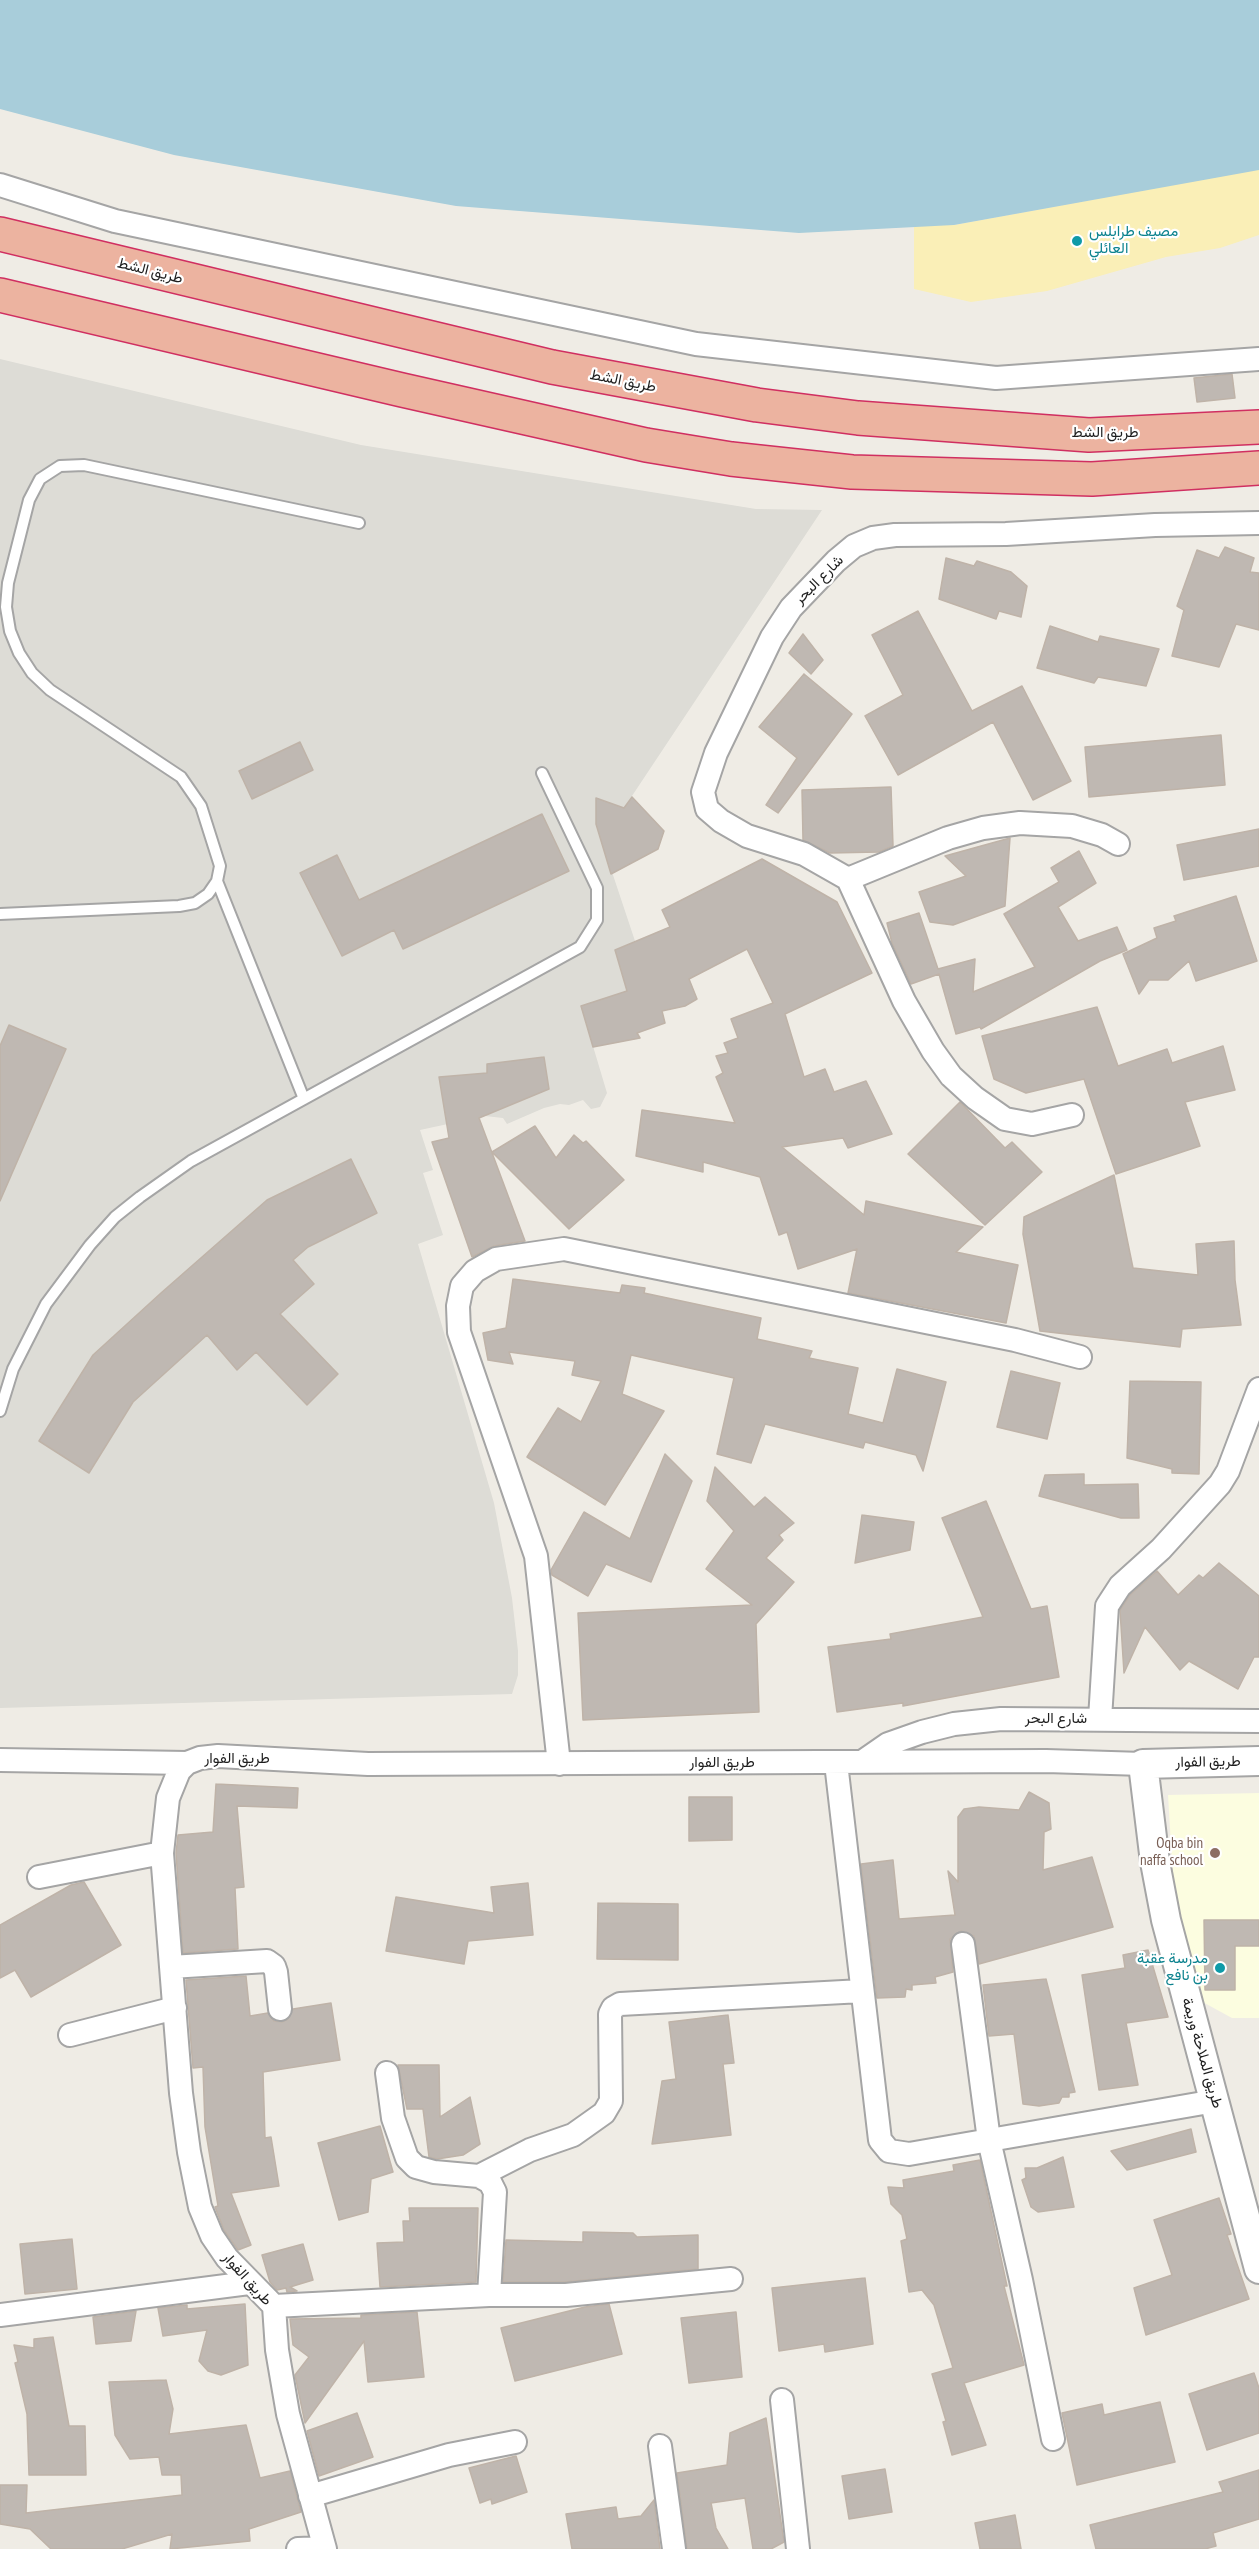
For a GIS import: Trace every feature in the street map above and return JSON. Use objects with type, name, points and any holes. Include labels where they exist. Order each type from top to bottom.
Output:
[{"type":"highway","name":"طريق الشط","points":[[0,234],[552,368],[757,405],[858,418],[1089,435],[1259,427]]},
{"type":"highway","points":[[0,295],[646,445],[741,460],[852,472],[1092,479],[1259,468]]},
{"type":"street","points":[[0,185],[115,221],[696,344],[996,378],[1259,359]]},
{"type":"street","name":"شارع البحر","points":[[848,879],[804,854],[747,836],[721,821],[707,809],[703,792],[716,753],[772,637],[791,608],[836,561],[854,546],[873,538],[895,535],[1006,534],[1155,525],[1259,523]]},
{"type":"street","points":[[1072,1115],[1032,1124],[1005,1119],[975,1098],[951,1076],[933,1051],[904,1001],[848,879],[948,838],[1002,825],[1030,823],[1072,826],[1102,835],[1118,844]]},
{"type":"street","points":[[560,1764],[536,1556],[459,1332],[458,1306],[462,1286],[475,1271],[496,1259],[564,1249],[1015,1340],[1080,1356]]},
{"type":"street","points":[[1100,1719],[1107,1606],[1120,1586],[1161,1549],[1220,1484],[1228,1471],[1259,1389]]},
{"type":"street","name":"شارع البحر","points":[[862,1762],[888,1744],[954,1724],[1001,1719],[1259,1721]]},
{"type":"street","name":"طريق الفوار","points":[[0,1760],[187,1763],[200,1758],[218,1756],[368,1764],[862,1762],[1143,1764],[1259,1761]]},
{"type":"street","name":"طريق الفوار","points":[[187,1763],[179,1771],[168,1798],[162,1853],[181,2093],[200,2207],[212,2236],[226,2258],[274,2306],[277,2350],[288,2414],[325,2548]]},
{"type":"street","points":[[836,1763],[880,2140],[889,2151],[909,2154],[1215,2101]]},
{"type":"street","name":"طريق الملاحة وريمة","points":[[1143,1764],[1154,1853],[1166,1920],[1259,2269]]},
{"type":"street","points":[[39,1877],[162,1853]]},
{"type":"street","points":[[963,1944],[989,2140],[1014,2245],[1053,2439]]},
{"type":"street","points":[[171,1967],[267,1961],[274,1966],[276,1972],[280,2009]]},
{"type":"street","points":[[479,2176],[530,2150],[573,2135],[604,2112],[611,2101],[610,2014],[613,2008],[620,2004],[862,1991]]},
{"type":"street","points":[[70,2035],[176,2008]]},
{"type":"street","points":[[387,2073],[393,2118],[407,2158],[416,2167],[435,2172],[479,2176],[490,2182],[495,2192],[489,2295]]},
{"type":"street","points":[[274,2306],[489,2295],[577,2295],[731,2278]]},
{"type":"street","points":[[0,2315],[249,2283]]},
{"type":"street","points":[[782,2400],[798,2549]]},
{"type":"street","points":[[310,2496],[449,2455],[515,2442]]},
{"type":"street","points":[[660,2446],[674,2549]]},
{"type":"street","points":[[298,2549],[325,2548]]},
{"type":"lane","points":[[0,914],[179,906],[195,903],[208,894],[217,881],[220,866],[218,851],[201,806],[189,785],[171,769],[50,690],[32,673],[19,653],[10,631],[6,607],[8,583],[33,489],[40,479],[60,466],[84,465],[359,523]]},
{"type":"lane","points":[[0,1411],[13,1370],[46,1304],[72,1266],[115,1217],[191,1161],[567,956],[591,935],[597,920],[599,904],[597,888],[542,773]]},
{"type":"lane","points":[[217,881],[304,1099]]},
{"type":"shaded area","points":[[0,359],[361,445],[756,509],[822,510],[624,808],[596,798],[596,824],[635,941],[615,950],[627,991],[581,1006],[607,1093],[600,1107],[591,1109],[583,1100],[569,1105],[560,1104],[544,1108],[507,1124],[503,1118],[485,1116],[420,1130],[433,1170],[423,1173],[443,1235],[418,1244],[494,1503],[512,1598],[518,1651],[518,1675],[512,1694],[0,1708]]},
{"type":"shaded area","name":"Oqba bin naffa school","points":[[1259,1793],[1259,2018],[1232,2018],[1199,2000],[1175,1910],[1168,1795]]},
{"type":"sand","name":"مصيف طرابلس العائلي","points":[[1259,169],[1259,235],[1220,248],[1166,257],[1047,291],[971,302],[914,289],[914,225],[954,225]]},
{"type":"water","points":[[0,0],[1259,0],[1259,170],[954,225],[799,233],[456,206],[174,155],[0,109]]},
{"type":"building","points":[[1232,374],[1235,398],[1197,402],[1194,378]]},
{"type":"building","points":[[1225,547],[1254,558],[1250,572],[1259,573],[1259,630],[1236,624],[1219,667],[1172,656],[1184,610],[1177,606],[1197,550],[1219,558]]},
{"type":"building","points":[[946,558],[974,566],[977,561],[1011,572],[1027,586],[1021,617],[999,611],[996,619],[939,599]]},
{"type":"building","points":[[918,611],[972,711],[1022,686],[1071,781],[1033,800],[993,722],[898,775],[865,716],[903,695],[872,635]]},
{"type":"building","points":[[1050,626],[1098,642],[1100,636],[1159,649],[1146,686],[1098,677],[1094,683],[1037,668]]},
{"type":"building","points":[[803,634],[823,660],[811,674],[789,653]]},
{"type":"building","points":[[804,674],[852,714],[778,813],[766,805],[797,758],[759,727]]},
{"type":"building","points":[[1221,735],[1225,785],[1089,797],[1085,747]]},
{"type":"building","points":[[300,742],[313,770],[252,799],[239,771]]},
{"type":"building","points":[[891,787],[893,846],[879,852],[830,853],[803,840],[802,790]]},
{"type":"building","points":[[632,797],[664,831],[658,849],[611,874],[596,824],[596,798],[624,808]]},
{"type":"building","points":[[542,814],[569,871],[403,949],[394,930],[342,956],[300,873],[337,855],[359,900]]},
{"type":"building","points":[[1259,829],[1259,866],[1184,880],[1177,845]]},
{"type":"building","points":[[1010,838],[1005,906],[953,925],[930,922],[919,892],[966,876],[945,856]]},
{"type":"building","points":[[1079,851],[1096,883],[1058,907],[1078,941],[1117,927],[1127,950],[1100,961],[981,1029],[980,1027],[956,1034],[939,974],[911,984],[892,943],[887,923],[919,913],[938,969],[975,959],[973,992],[1035,967],[1004,914],[1059,882],[1051,868]]},
{"type":"building","points":[[762,859],[837,902],[872,973],[785,1014],[804,1077],[825,1069],[834,1092],[866,1081],[892,1134],[848,1148],[843,1138],[782,1147],[864,1215],[866,1201],[983,1227],[956,1252],[1018,1265],[1006,1323],[848,1293],[857,1249],[798,1269],[787,1232],[779,1235],[760,1177],[703,1162],[703,1172],[636,1156],[642,1110],[735,1123],[716,1077],[723,1073],[716,1056],[728,1053],[724,1043],[738,1038],[731,1019],[773,1003],[747,949],[689,979],[697,999],[685,1006],[662,1011],[665,1023],[637,1033],[640,1038],[593,1047],[581,1006],[627,991],[615,950],[670,927],[662,910]]},
{"type":"building","points":[[1236,896],[1257,961],[1196,981],[1189,961],[1168,980],[1149,980],[1139,994],[1123,954],[1157,938],[1154,928],[1176,921],[1174,916]]},
{"type":"building","points":[[1097,1007],[1118,1066],[1167,1049],[1172,1063],[1223,1046],[1235,1090],[1185,1102],[1200,1146],[1116,1174],[1084,1079],[1026,1093],[994,1079],[982,1036]]},
{"type":"building","points":[[9,1025],[66,1049],[0,1201],[0,1046]]},
{"type":"building","points":[[544,1057],[549,1089],[479,1118],[525,1241],[494,1246],[472,1257],[432,1142],[449,1138],[439,1077],[487,1073],[487,1064]]},
{"type":"building","points":[[960,1102],[1005,1148],[1012,1142],[1042,1172],[985,1225],[908,1154]]},
{"type":"building","points":[[535,1126],[556,1158],[574,1135],[583,1143],[586,1141],[624,1180],[569,1229],[492,1152]]},
{"type":"building","points":[[351,1159],[377,1213],[308,1247],[293,1260],[314,1284],[280,1314],[338,1374],[307,1405],[256,1352],[237,1370],[207,1335],[133,1402],[89,1473],[39,1441],[93,1355],[161,1293],[267,1200]]},
{"type":"building","points":[[1114,1175],[1133,1268],[1198,1275],[1196,1244],[1234,1241],[1235,1280],[1241,1325],[1182,1329],[1180,1347],[1040,1331],[1023,1234],[1024,1217]]},
{"type":"building","points":[[513,1279],[620,1293],[622,1285],[645,1288],[644,1293],[761,1318],[757,1339],[812,1351],[809,1358],[858,1368],[848,1414],[883,1423],[897,1369],[946,1382],[923,1471],[916,1455],[865,1442],[863,1448],[765,1424],[751,1463],[717,1454],[734,1378],[631,1355],[622,1394],[664,1411],[605,1505],[527,1457],[558,1408],[581,1422],[601,1381],[572,1375],[575,1361],[509,1352],[513,1364],[488,1360],[483,1333],[506,1328]]},
{"type":"building","points":[[1011,1371],[1060,1383],[1047,1439],[997,1427]]},
{"type":"building","points":[[1130,1381],[1201,1382],[1199,1474],[1172,1473],[1172,1469],[1127,1458]]},
{"type":"building","points":[[665,1454],[692,1481],[651,1582],[606,1564],[588,1596],[552,1575],[551,1570],[584,1512],[630,1539]]},
{"type":"building","points":[[715,1467],[754,1507],[765,1497],[794,1523],[779,1535],[783,1540],[766,1558],[794,1582],[756,1624],[759,1712],[583,1720],[578,1613],[752,1605],[706,1569],[734,1531],[707,1501]]},
{"type":"building","points":[[1084,1474],[1084,1485],[1138,1484],[1139,1518],[1121,1518],[1039,1496],[1045,1475]]},
{"type":"building","points":[[986,1501],[1031,1609],[1047,1606],[1059,1677],[903,1706],[903,1703],[837,1712],[828,1647],[891,1639],[890,1634],[983,1617],[942,1518]]},
{"type":"building","points":[[862,1515],[914,1522],[910,1550],[855,1563]]},
{"type":"building","points":[[1219,1563],[1259,1596],[1259,1657],[1254,1657],[1238,1689],[1189,1661],[1180,1670],[1145,1627],[1124,1673],[1120,1610],[1130,1595],[1157,1571],[1178,1595],[1199,1575],[1203,1578]]},
{"type":"building","points":[[216,1784],[298,1788],[297,1808],[237,1806],[244,1887],[235,1888],[238,1949],[183,1953],[176,1853],[178,1835],[213,1832]]},
{"type":"building","points":[[1029,1792],[1049,1803],[1051,1829],[1044,1832],[1043,1870],[1092,1857],[1113,1927],[979,1964],[974,1936],[961,1931],[950,1939],[953,1972],[935,1977],[936,1983],[912,1985],[912,1990],[906,1989],[905,1997],[877,1998],[861,1864],[893,1860],[899,1919],[955,1915],[948,1871],[958,1882],[958,1817],[964,1809],[979,1807],[1019,1810]]},
{"type":"building","points":[[689,1797],[732,1797],[732,1840],[689,1841]]},
{"type":"building","points":[[84,1882],[121,1945],[31,1997],[15,1970],[0,1978],[0,1925],[71,1885]]},
{"type":"building","points":[[528,1883],[533,1935],[468,1941],[464,1964],[386,1951],[396,1897],[494,1913],[491,1887]]},
{"type":"building","points":[[598,1903],[678,1904],[678,1960],[597,1959]]},
{"type":"building","name":"مدرسة عقبة بن نافع","points":[[1204,1920],[1259,1920],[1259,1946],[1235,1946],[1235,1990],[1205,1990]]},
{"type":"building","points":[[1148,1950],[1168,2017],[1126,2023],[1138,2085],[1099,2090],[1082,1975],[1125,1968],[1123,1955]]},
{"type":"building","points":[[246,1976],[250,2016],[268,2013],[274,2021],[282,2022],[288,2019],[293,2009],[331,2003],[340,2060],[263,2072],[265,2138],[271,2137],[279,2186],[231,2193],[251,2245],[238,2250],[224,2230],[215,2207],[218,2206],[205,2127],[203,2067],[193,2068],[186,1980]]},
{"type":"building","points":[[1046,1979],[1075,2092],[1069,2093],[1069,2097],[1062,2097],[1059,2103],[1039,2106],[1023,2104],[1014,2034],[989,2036],[983,1985]]},
{"type":"building","points":[[728,2015],[734,2063],[723,2064],[731,2135],[652,2144],[662,2081],[676,2079],[669,2022]]},
{"type":"building","points":[[398,2065],[439,2065],[440,2117],[470,2097],[480,2144],[463,2155],[437,2159],[429,2157],[423,2109],[407,2109]]},
{"type":"building","points":[[380,2126],[393,2172],[371,2179],[368,2212],[339,2220],[318,2143]]},
{"type":"building","points":[[1191,2129],[1196,2152],[1127,2170],[1111,2151]]},
{"type":"building","points":[[1063,2157],[1074,2207],[1038,2212],[1031,2207],[1022,2180],[1026,2178],[1025,2168],[1037,2168]]},
{"type":"building","points":[[980,2160],[1007,2286],[1004,2286],[1024,2365],[964,2383],[986,2445],[952,2455],[943,2422],[946,2421],[932,2374],[953,2368],[934,2305],[922,2290],[909,2292],[901,2241],[907,2239],[902,2215],[891,2204],[888,2187],[904,2188],[903,2180],[954,2171],[953,2165]]},
{"type":"building","points":[[1219,2198],[1231,2234],[1227,2235],[1249,2299],[1146,2335],[1134,2288],[1172,2275],[1154,2220]]},
{"type":"building","points":[[409,2208],[478,2208],[476,2282],[380,2287],[377,2243],[404,2242],[403,2221],[410,2221]]},
{"type":"building","points":[[583,2232],[633,2233],[637,2237],[698,2235],[698,2269],[565,2282],[503,2282],[506,2240],[583,2242]]},
{"type":"building","points":[[72,2239],[77,2289],[25,2294],[20,2244]]},
{"type":"building","points":[[303,2244],[313,2280],[290,2287],[297,2291],[287,2292],[286,2288],[277,2290],[270,2282],[262,2255]]},
{"type":"building","points":[[865,2278],[873,2344],[825,2352],[824,2344],[779,2351],[772,2288]]},
{"type":"building","points":[[245,2304],[248,2365],[221,2375],[208,2371],[199,2361],[207,2330],[163,2336],[158,2308],[187,2305],[187,2309]]},
{"type":"building","points":[[609,2304],[622,2354],[515,2381],[501,2328],[585,2307]]},
{"type":"building","points":[[136,2311],[131,2341],[96,2344],[93,2317]]},
{"type":"building","points":[[417,2312],[424,2377],[368,2382],[364,2341],[305,2423],[295,2375],[309,2357],[293,2345],[290,2319],[361,2318],[361,2315]]},
{"type":"building","points":[[736,2312],[742,2377],[689,2383],[681,2318]]},
{"type":"building","points":[[53,2337],[69,2426],[85,2426],[86,2475],[29,2475],[27,2414],[15,2363],[18,2362],[14,2345],[34,2348],[34,2339]]},
{"type":"building","points":[[1254,2373],[1259,2388],[1259,2433],[1207,2450],[1189,2394]]},
{"type":"building","points":[[166,2380],[173,2409],[169,2434],[246,2425],[260,2478],[290,2471],[301,2512],[249,2529],[250,2541],[170,2549],[172,2534],[122,2549],[51,2549],[30,2529],[0,2524],[0,2485],[27,2485],[26,2513],[182,2495],[181,2475],[162,2475],[159,2457],[130,2459],[115,2435],[109,2382]]},
{"type":"building","points":[[1160,2402],[1175,2462],[1077,2485],[1062,2413],[1102,2404],[1104,2415]]},
{"type":"building","points":[[357,2413],[373,2457],[319,2476],[307,2431]]},
{"type":"building","points":[[766,2418],[784,2542],[771,2549],[753,2549],[745,2498],[711,2503],[716,2528],[728,2549],[687,2549],[677,2473],[727,2465],[730,2433]]},
{"type":"building","points":[[516,2456],[527,2492],[492,2504],[491,2499],[480,2503],[469,2468]]},
{"type":"building","points":[[885,2469],[892,2512],[849,2519],[842,2476]]},
{"type":"building","points":[[1259,2470],[1259,2519],[1213,2533],[1216,2546],[1205,2549],[1096,2549],[1090,2525],[1223,2492],[1219,2482]]},
{"type":"building","points":[[654,2500],[660,2549],[572,2549],[566,2514],[616,2507],[618,2519],[641,2516]]},
{"type":"building","points":[[1015,2515],[1021,2549],[980,2549],[975,2523]]},
{"type":"place","name":"مصيف طرابلس العائلي","points":[[1077,241]]},
{"type":"place","name":"Oqba bin naffa school","points":[[1215,1853]]},
{"type":"place","name":"مدرسة عقبة بن نافع","points":[[1220,1968]]}]
